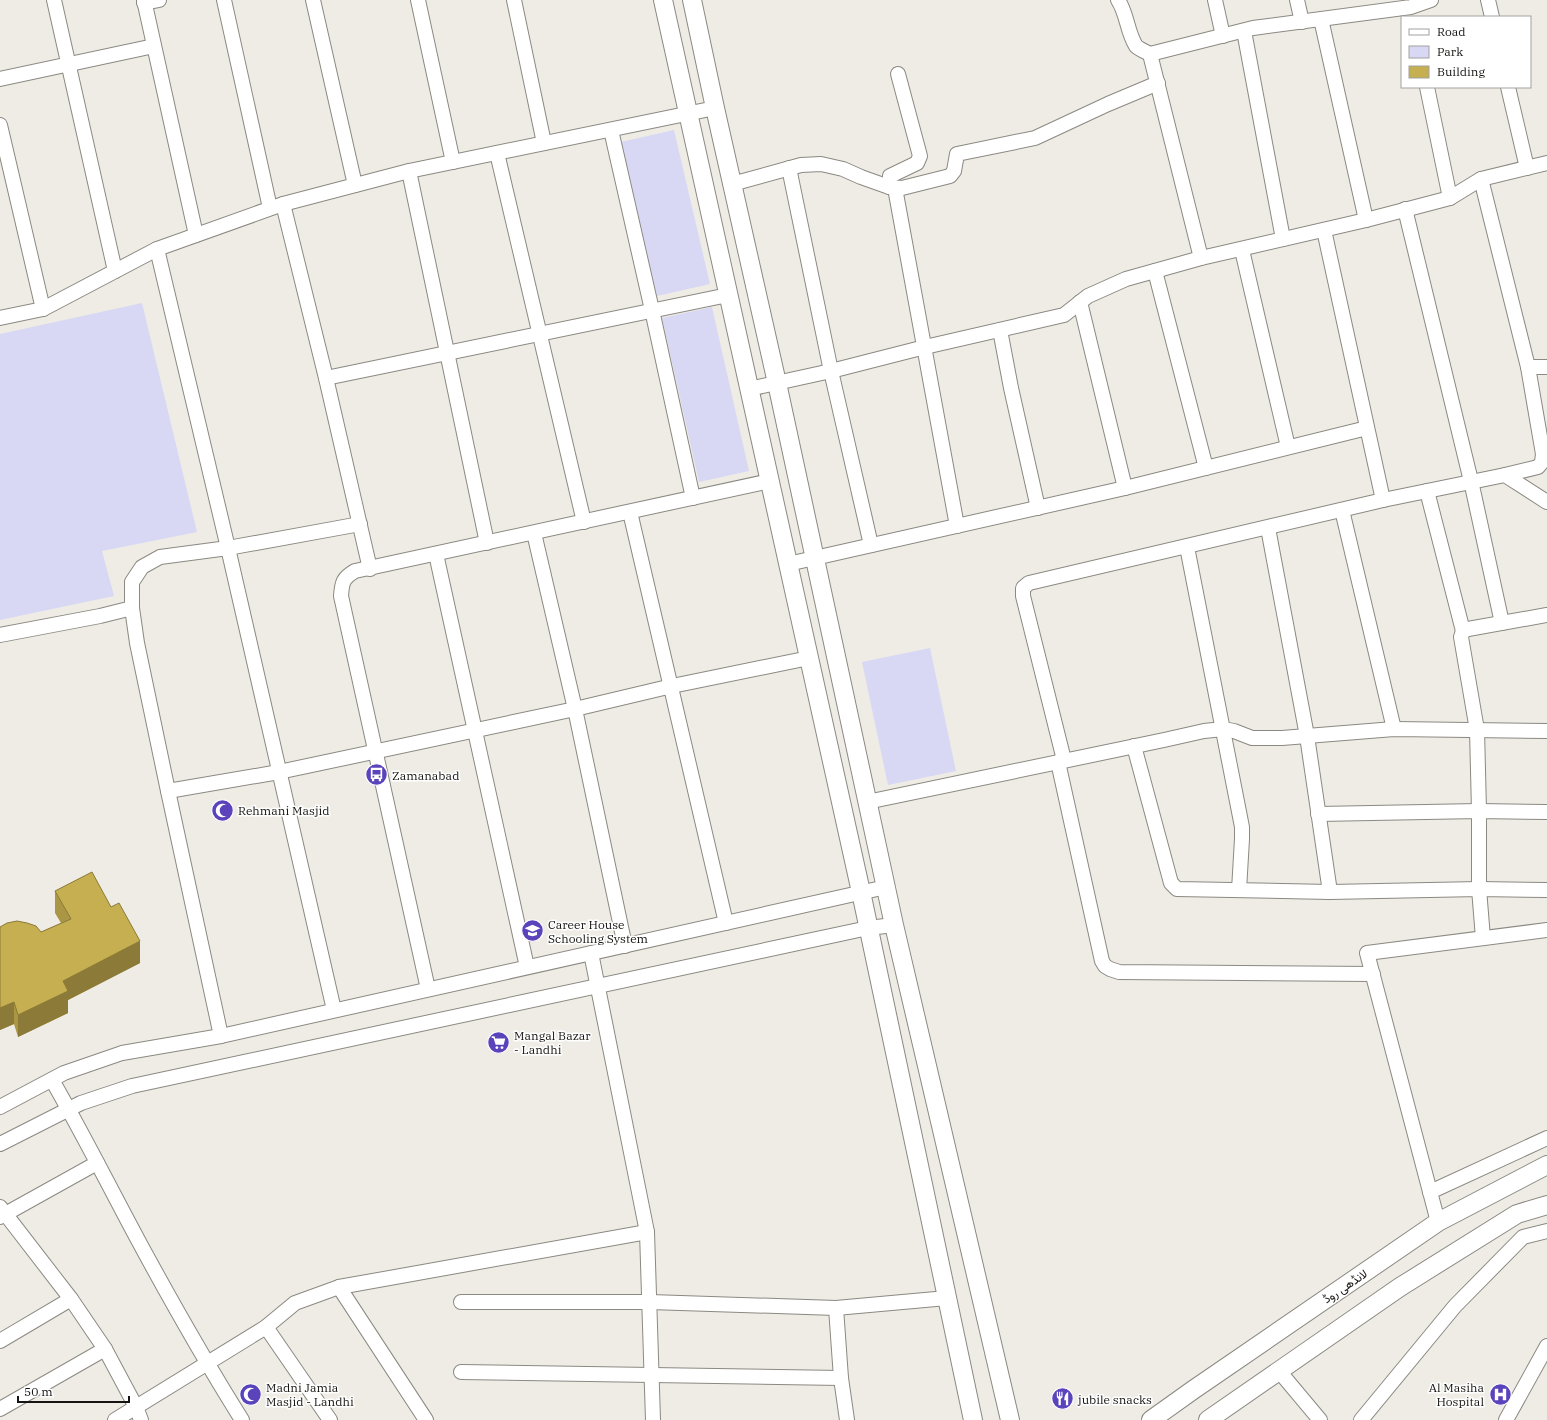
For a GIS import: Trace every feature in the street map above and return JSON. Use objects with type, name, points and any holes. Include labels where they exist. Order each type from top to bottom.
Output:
[{"type":"main road","points":[[663,0],[861,892],[973,1420]]},
{"type":"main road","points":[[692,0],[777,383],[894,925],[1010,1420]]},
{"type":"main road","name":"لانڈھی روڈ","points":[[1151,1420],[1438,1222],[1547,1165]]},
{"type":"main road","points":[[1208,1420],[1400,1287],[1518,1214],[1547,1205]]},
{"type":"street","points":[[54,0],[115,271]]},
{"type":"street","points":[[159,0],[144,2],[196,234]]},
{"type":"street","points":[[224,0],[277,206],[326,378],[370,569]]},
{"type":"street","points":[[313,0],[355,185]]},
{"type":"street","points":[[418,0],[453,162]]},
{"type":"street","points":[[514,0],[544,143]]},
{"type":"street","points":[[1118,0],[1122,5],[1130,32],[1137,47],[1150,54],[1244,31],[1404,8],[1431,0]]},
{"type":"street","points":[[1215,0],[1223,36]]},
{"type":"street","points":[[1298,0],[1302,22]]},
{"type":"street","points":[[1488,0],[1492,16]]},
{"type":"street","points":[[1321,19],[1366,220]]},
{"type":"street","points":[[1244,31],[1284,239]]},
{"type":"street","points":[[0,79],[154,46]]},
{"type":"street","points":[[1150,54],[1201,258]]},
{"type":"street","points":[[898,74],[920,156],[917,163],[890,176],[958,526]]},
{"type":"street","points":[[732,184],[801,165],[821,164],[843,169],[892,188],[902,188],[950,176],[954,171],[958,154],[1035,138],[1108,104],[1158,83]]},
{"type":"street","points":[[1427,88],[1450,198]]},
{"type":"street","points":[[1508,88],[1527,168]]},
{"type":"street","points":[[0,318],[43,308],[158,248],[277,206],[409,171],[715,108]]},
{"type":"street","points":[[0,125],[43,308]]},
{"type":"street","points":[[611,130],[652,310],[692,498]]},
{"type":"street","points":[[497,153],[584,522]]},
{"type":"street","points":[[749,389],[831,371],[924,347],[1064,315],[1088,296],[1126,279],[1201,258],[1242,250],[1450,198],[1481,179],[1547,163]]},
{"type":"street","points":[[789,168],[831,371],[871,545]]},
{"type":"street","points":[[409,171],[487,543]]},
{"type":"street","points":[[1372,974],[1119,972],[1105,966],[1102,961],[1061,761],[1023,596],[1023,588],[1029,583],[1383,500],[1538,467],[1542,462],[1544,443],[1528,367],[1481,179]]},
{"type":"street","points":[[1405,209],[1471,481],[1502,623]]},
{"type":"street","points":[[1324,230],[1383,500]]},
{"type":"street","points":[[158,248],[334,1010]]},
{"type":"street","points":[[1242,250],[1288,447]]},
{"type":"street","points":[[1155,271],[1206,468]]},
{"type":"street","points":[[326,378],[728,294]]},
{"type":"street","points":[[1080,302],[1125,488]]},
{"type":"street","points":[[1000,330],[1038,508]]},
{"type":"street","points":[[1528,367],[1547,367]]},
{"type":"street","points":[[788,564],[1125,488],[1367,428]]},
{"type":"street","points":[[1505,475],[1547,502]]},
{"type":"street","points":[[428,989],[341,596],[341,586],[346,576],[355,571],[370,569],[770,481]]},
{"type":"street","points":[[1427,491],[1463,631],[1461,637],[1477,730],[1479,889],[1483,938]]},
{"type":"street","points":[[1342,510],[1394,729]]},
{"type":"street","points":[[630,512],[672,686],[726,923]]},
{"type":"street","points":[[221,1036],[137,643],[132,608],[132,582],[142,567],[160,557],[228,548],[360,524]]},
{"type":"street","points":[[1268,528],[1308,736],[1330,892]]},
{"type":"street","points":[[534,532],[575,709],[625,946]]},
{"type":"street","points":[[1187,547],[1242,827],[1239,890]]},
{"type":"street","points":[[436,554],[527,967]]},
{"type":"street","points":[[0,636],[132,608]]},
{"type":"street","points":[[1463,631],[1547,615]]},
{"type":"street","points":[[168,791],[279,772],[575,709],[672,686],[809,658]]},
{"type":"street","points":[[867,802],[1204,731],[1223,729],[1234,731],[1252,738],[1282,738],[1394,729],[1547,731]]},
{"type":"street","points":[[1134,746],[1171,883],[1174,888],[1182,890],[1330,892],[1479,889],[1547,890]]},
{"type":"street","points":[[1318,814],[1479,811],[1547,812]]},
{"type":"street","points":[[0,1107],[64,1073],[122,1053],[221,1036],[886,887]]},
{"type":"street","points":[[0,1144],[81,1103],[132,1086],[598,985],[868,928],[894,925]]},
{"type":"street","points":[[1438,1222],[1367,953],[1547,930]]},
{"type":"street","points":[[591,953],[647,1232],[653,1420]]},
{"type":"street","points":[[52,1080],[207,1364],[242,1420]]},
{"type":"street","points":[[1430,1192],[1547,1138]]},
{"type":"street","points":[[97,1163],[1,1213],[71,1299],[104,1349],[138,1414]]},
{"type":"street","points":[[115,1420],[138,1414],[207,1364],[266,1327],[295,1303],[339,1287],[647,1232]]},
{"type":"street","points":[[1361,1420],[1455,1306],[1523,1237],[1547,1232]]},
{"type":"street","points":[[339,1287],[426,1420]]},
{"type":"street","points":[[461,1302],[650,1302],[836,1308],[947,1298]]},
{"type":"street","points":[[0,1341],[71,1299]]},
{"type":"street","points":[[836,1308],[841,1378],[847,1420]]},
{"type":"street","points":[[266,1327],[330,1420]]},
{"type":"street","points":[[1506,1420],[1543,1363],[1547,1346]]},
{"type":"street","points":[[0,1409],[104,1349]]},
{"type":"street","points":[[1278,1371],[1320,1420]]},
{"type":"street","points":[[461,1372],[841,1378]]},
{"type":"green space","points":[[674,130],[710,284],[657,296],[621,142]]},
{"type":"green space","points":[[142,303],[197,532],[102,551],[114,596],[0,620],[0,334]]},
{"type":"green space","points":[[712,307],[749,471],[699,482],[662,318]]},
{"type":"green space","points":[[930,648],[956,771],[888,785],[862,662]]},
{"type":"building","points":[[92,872],[111,907],[119,903],[140,941],[63,981],[68,991],[18,1015],[14,1002],[0,1008],[0,927],[7,923],[17,921],[36,926],[41,932],[71,919],[55,891]]},
{"type":"place","name":"Zamanabad","points":[[376,775]]},
{"type":"place","name":"Rehmani Masjid","points":[[223,810]]},
{"type":"place","name":"Career House Schooling System","points":[[533,931]]},
{"type":"place","name":"Mangal Bazar - Landhi","points":[[499,1042]]},
{"type":"place","name":"Madni Jamia Masjid - Landhi","points":[[251,1394]]},
{"type":"place","name":"Al Masiha Hospital","points":[[1500,1394]]},
{"type":"place","name":"jubile snacks","points":[[1062,1399]]}]
